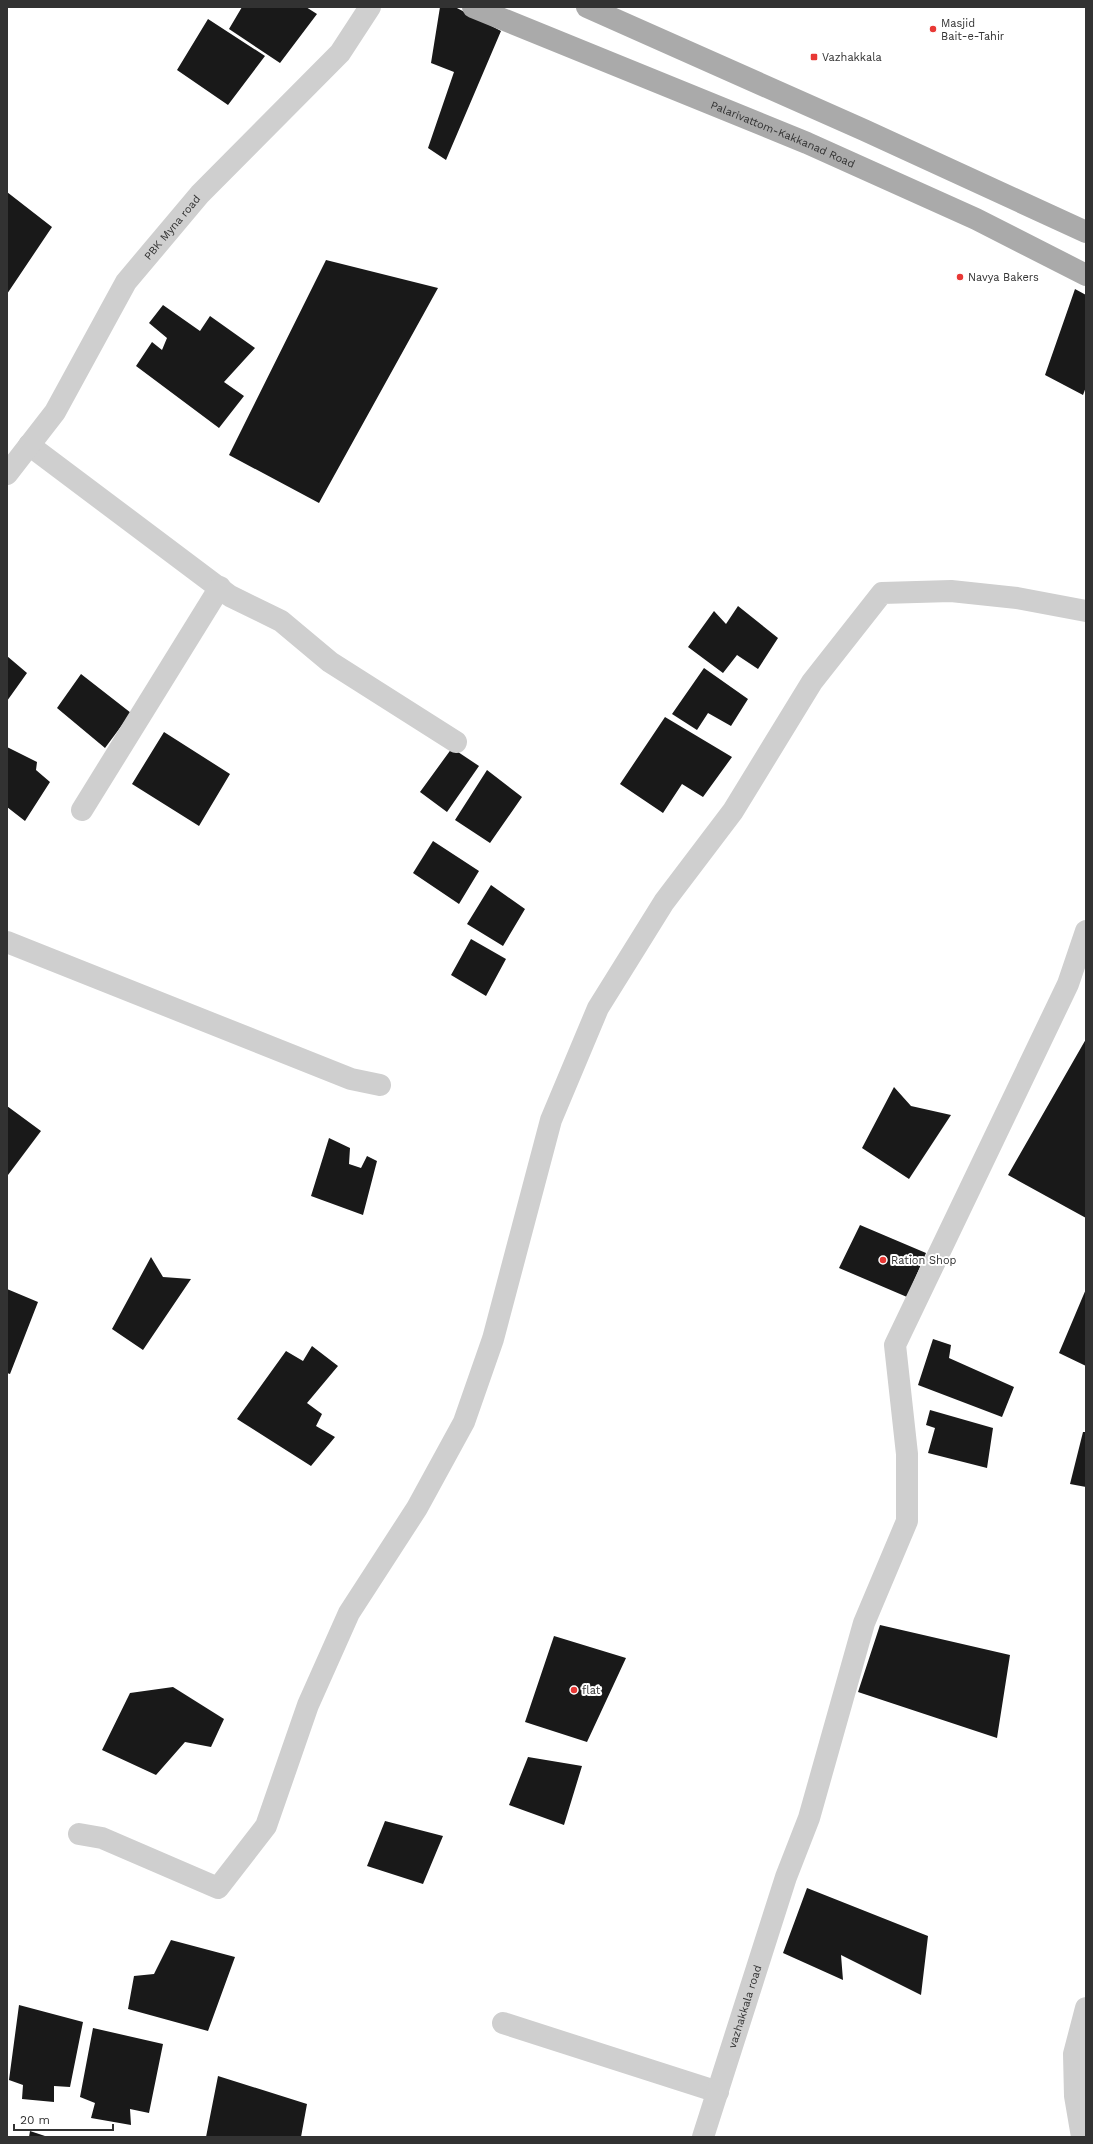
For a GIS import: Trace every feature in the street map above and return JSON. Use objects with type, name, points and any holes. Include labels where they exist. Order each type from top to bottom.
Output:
[{"type":"main road","name":"Palarivattom-Kakkanad Road","points":[[473,7],[807,143],[976,219],[1086,275]]},
{"type":"main road","points":[[587,7],[864,130],[1086,232]]},
{"type":"street","name":"PBK Myna road","points":[[7,474],[55,412],[126,282],[200,194],[340,53],[370,7]]},
{"type":"street","points":[[29,445],[230,596],[281,620],[330,662],[456,742]]},
{"type":"street","points":[[82,810],[220,587]]},
{"type":"street","points":[[79,1834],[102,1838],[218,1888],[266,1826],[308,1705],[350,1613],[417,1508],[464,1422],[493,1339],[552,1120],[598,1008],[664,902],[733,811],[812,682],[882,593],[950,591],[1017,598],[1086,610]]},
{"type":"street","name":"vazhakkala road","points":[[703,2137],[786,1877],[809,1818],[864,1623],[907,1521],[907,1454],[895,1345],[1068,984],[1086,931]]},
{"type":"street","points":[[7,942],[351,1079],[380,1085]]},
{"type":"street","points":[[1082,2137],[1075,2096],[1074,2054],[1086,2008]]},
{"type":"street","points":[[504,2023],[718,2092]]},
{"type":"building","points":[[242,7],[306,7],[317,14],[280,63],[229,29]]},
{"type":"building","points":[[440,7],[455,7],[501,31],[446,160],[428,148],[454,72],[431,63]]},
{"type":"building","points":[[208,19],[265,56],[228,105],[177,70]]},
{"type":"building","points":[[7,192],[52,227],[7,294]]},
{"type":"building","points":[[326,260],[438,288],[319,503],[229,455]]},
{"type":"building","points":[[1075,289],[1086,295],[1086,387],[1083,395],[1045,375]]},
{"type":"building","points":[[163,305],[200,331],[210,316],[255,348],[224,382],[244,396],[219,428],[136,366],[152,342],[162,350],[167,338],[149,323]]},
{"type":"building","points":[[738,606],[778,638],[758,669],[737,655],[723,673],[688,647],[714,611],[726,624]]},
{"type":"building","points":[[7,656],[27,673],[7,701]]},
{"type":"building","points":[[704,668],[748,699],[731,726],[708,713],[697,730],[672,714]]},
{"type":"building","points":[[81,674],[131,713],[105,748],[57,708]]},
{"type":"building","points":[[665,717],[732,757],[703,797],[682,784],[663,813],[620,784]]},
{"type":"building","points":[[164,732],[230,774],[199,826],[132,784]]},
{"type":"building","points":[[7,747],[37,762],[36,770],[50,782],[25,821],[7,807]]},
{"type":"building","points":[[452,748],[479,766],[447,812],[420,792]]},
{"type":"building","points":[[487,770],[522,797],[490,843],[455,820]]},
{"type":"building","points":[[433,841],[479,871],[459,904],[413,873]]},
{"type":"building","points":[[491,885],[525,909],[503,946],[467,924]]},
{"type":"building","points":[[471,939],[506,959],[486,996],[451,975]]},
{"type":"building","points":[[1086,1039],[1086,1218],[1008,1175]]},
{"type":"building","points":[[894,1087],[911,1106],[951,1115],[909,1179],[862,1148]]},
{"type":"building","points":[[7,1106],[41,1131],[8,1175],[7,1174]]},
{"type":"building","points":[[329,1138],[350,1148],[349,1164],[361,1168],[367,1156],[377,1161],[363,1215],[311,1196]]},
{"type":"building","name":"Ration Shop","points":[[860,1225],[926,1253],[907,1297],[839,1268]]},
{"type":"building","points":[[151,1257],[163,1277],[191,1279],[143,1350],[112,1329]]},
{"type":"building","points":[[7,1289],[38,1302],[10,1374],[7,1373]]},
{"type":"building","points":[[1086,1289],[1086,1366],[1059,1353]]},
{"type":"building","points":[[933,1339],[951,1345],[949,1358],[1014,1387],[1002,1417],[918,1385]]},
{"type":"building","points":[[312,1346],[338,1366],[307,1403],[322,1414],[316,1426],[335,1437],[311,1466],[237,1419],[286,1351],[303,1361]]},
{"type":"building","points":[[930,1410],[993,1428],[987,1468],[928,1453],[935,1428],[926,1425]]},
{"type":"building","points":[[1083,1432],[1086,1432],[1086,1487],[1070,1484]]},
{"type":"building","points":[[880,1625],[1010,1655],[997,1738],[858,1692]]},
{"type":"building","name":"flat","points":[[554,1636],[626,1658],[587,1742],[525,1722]]},
{"type":"building","points":[[173,1687],[224,1719],[211,1747],[185,1742],[156,1775],[102,1750],[130,1693]]},
{"type":"building","points":[[528,1757],[582,1766],[564,1825],[509,1805]]},
{"type":"building","points":[[385,1821],[443,1836],[423,1884],[367,1866]]},
{"type":"building","points":[[807,1888],[928,1936],[921,1995],[841,1955],[843,1980],[783,1953]]},
{"type":"building","points":[[171,1940],[235,1957],[208,2031],[128,2009],[134,1976],[154,1974]]},
{"type":"building","points":[[19,2005],[83,2022],[70,2087],[54,2086],[54,2102],[22,2099],[23,2085],[9,2080]]},
{"type":"building","points":[[93,2028],[163,2044],[149,2113],[130,2109],[131,2125],[91,2118],[95,2103],[80,2097]]},
{"type":"building","points":[[218,2076],[307,2104],[301,2137],[206,2137]]},
{"type":"building","points":[[30,2131],[48,2137],[29,2137]]},
{"type":"place","name":"Masjid Bait-e-Tahir","points":[[933,29]]},
{"type":"place","name":"Vazhakkala","points":[[814,57]]},
{"type":"place","name":"Navya Bakers","points":[[960,277]]},
{"type":"place","name":"Ration Shop","points":[[883,1260]]},
{"type":"place","name":"flat","points":[[574,1690]]}]
